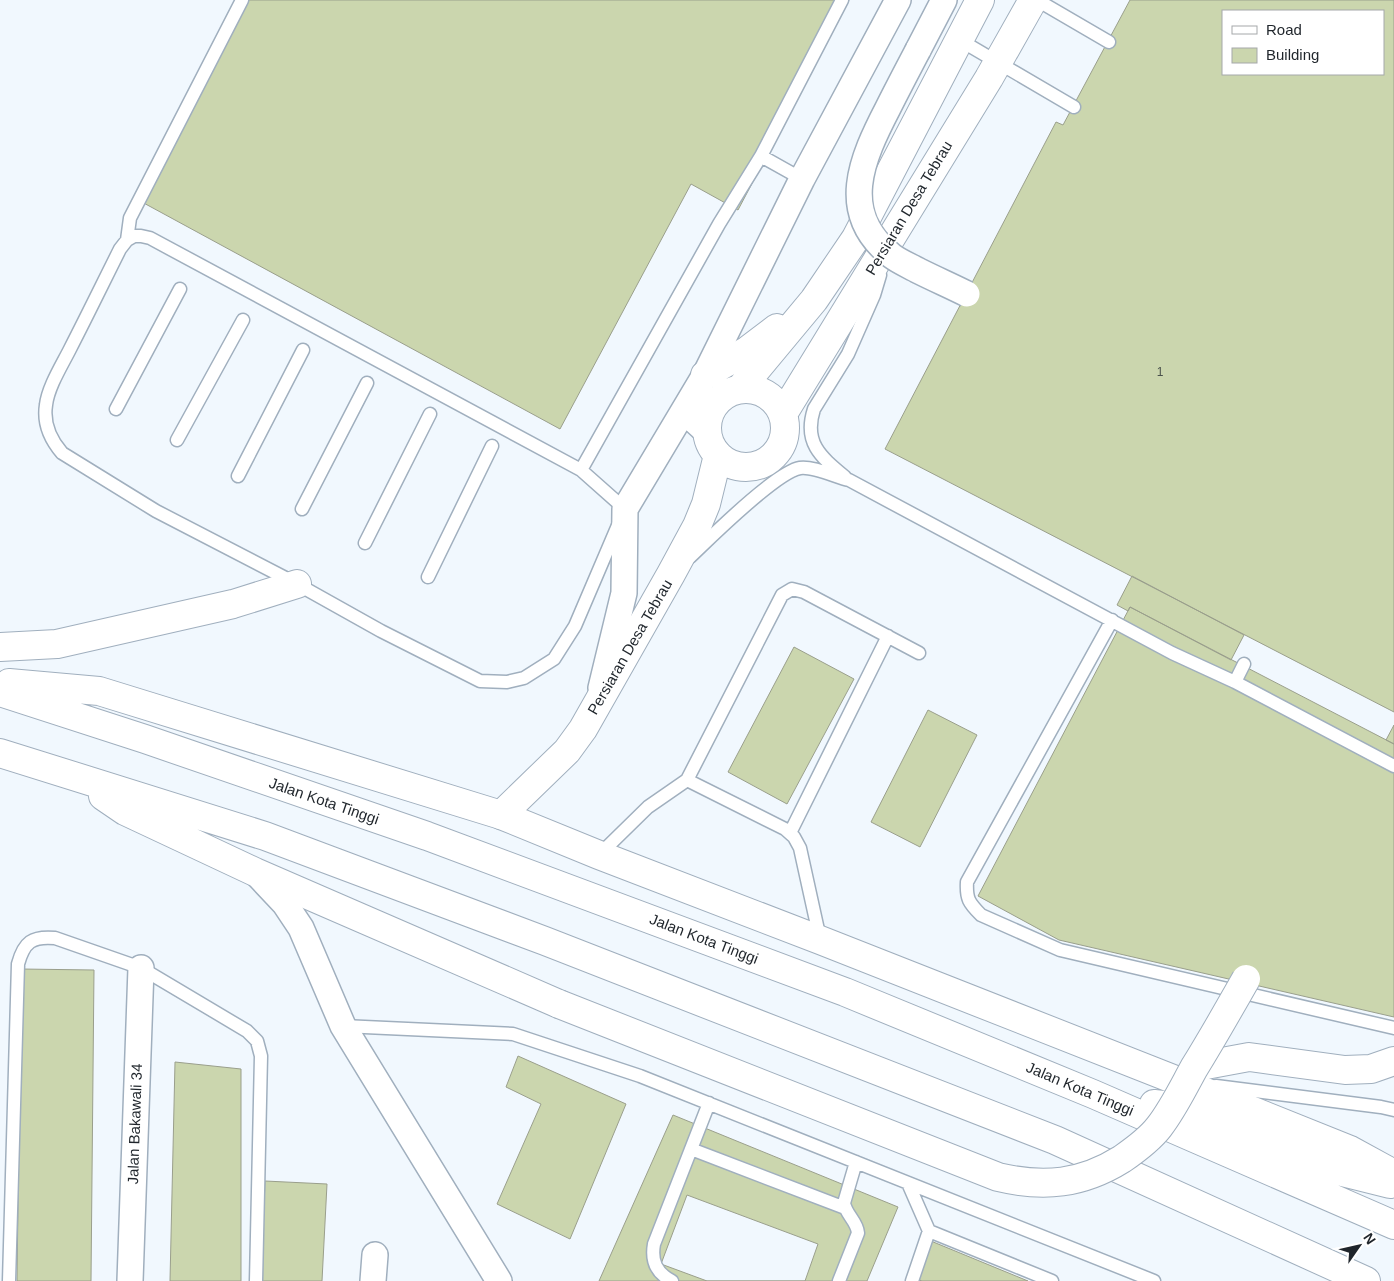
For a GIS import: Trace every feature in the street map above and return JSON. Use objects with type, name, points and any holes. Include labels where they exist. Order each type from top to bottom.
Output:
[{"type":"main road","name":"Persiaran Desa Tebrau","points":[[729,394],[814,300],[856,238],[980,0]]},
{"type":"main road","name":"Persiaran Desa Tebrau","points":[[783,414],[893,235],[1033,0]]},
{"type":"main road","points":[[705,375],[748,350],[814,300]]},
{"type":"main road","points":[[750,389],[761,392],[778,405],[783,414],[784,435],[781,445],[767,461],[752,466],[736,465],[726,461],[713,444],[711,412],[729,394],[750,389]]},
{"type":"main road","name":"Persiaran Desa Tebrau","points":[[501,815],[567,751],[583,729],[697,526],[703,511],[713,444]]},
{"type":"main road","points":[[0,647],[57,644],[233,604],[297,584]]},
{"type":"main road","points":[[0,682],[99,691],[501,815],[820,940],[1187,1074],[1350,1150],[1394,1174]]},
{"type":"main road","name":"Jalan Kota Tinggi","points":[[0,692],[145,739],[427,836],[845,992],[1093,1094],[1394,1225]]},
{"type":"main road","points":[[0,752],[284,843],[545,941],[1036,1133],[1366,1281]]},
{"type":"main road","points":[[72,775],[125,811],[255,872],[559,1004],[998,1177],[1033,1183],[1082,1178],[1104,1170],[1136,1150],[1158,1128],[1187,1074],[1246,979]]},
{"type":"main road","points":[[1187,1074],[1249,1057],[1346,1070],[1370,1069],[1394,1061]]},
{"type":"main road","points":[[1093,1094],[1163,1105],[1338,1171],[1394,1185]]},
{"type":"street","points":[[599,700],[624,593],[625,509],[705,375],[802,179],[898,0]]},
{"type":"street","points":[[944,0],[867,151],[858,184],[859,199],[862,215],[870,231],[880,245],[893,257],[967,294]]},
{"type":"street","points":[[684,412],[729,394]]},
{"type":"street","points":[[684,412],[713,444]]},
{"type":"street","points":[[255,872],[285,904],[301,928],[343,1026],[498,1281]]},
{"type":"street","name":"Jalan Bakawali 34","points":[[130,1281],[141,968]]},
{"type":"street","points":[[373,1281],[375,1254]]},
{"type":"lane","points":[[127,240],[130,218],[242,0]]},
{"type":"lane","points":[[581,470],[719,224],[761,156],[842,0]]},
{"type":"lane","points":[[1037,0],[1109,42]]},
{"type":"lane","points":[[958,39],[1074,107]]},
{"type":"lane","points":[[761,156],[802,179]]},
{"type":"lane","points":[[893,235],[874,295],[848,354],[814,409],[811,418],[812,441],[817,451],[826,461],[849,480],[1172,653],[1235,682],[1394,766]]},
{"type":"lane","points":[[134,236],[150,238],[191,269],[581,470],[625,509],[575,626],[554,659],[524,678],[507,682],[480,682],[156,511],[62,453],[49,435],[45,420],[46,403],[56,376],[120,250],[127,240],[134,236]]},
{"type":"lane","points":[[116,409],[180,289]]},
{"type":"lane","points":[[177,440],[243,320]]},
{"type":"lane","points":[[238,476],[303,350]]},
{"type":"lane","points":[[302,509],[367,383]]},
{"type":"lane","points":[[365,543],[430,414]]},
{"type":"lane","points":[[428,577],[492,446]]},
{"type":"lane","points":[[671,574],[734,516],[791,471],[807,468],[849,480]]},
{"type":"lane","points":[[599,855],[648,807],[687,780],[782,595],[792,589],[804,592],[919,653]]},
{"type":"lane","points":[[1112,620],[968,882],[966,895],[971,906],[981,915],[1060,950],[1394,1028]]},
{"type":"lane","points":[[790,833],[888,636]]},
{"type":"lane","points":[[1235,682],[1244,664]]},
{"type":"lane","points":[[687,780],[790,833],[798,842],[820,940]]},
{"type":"lane","points":[[9,1281],[18,964],[21,951],[30,942],[42,937],[55,938],[141,968],[247,1031],[257,1041],[260,1056],[256,1281]]},
{"type":"lane","points":[[343,1026],[513,1034],[640,1076],[1154,1281]]},
{"type":"lane","points":[[1187,1074],[1394,1110]]},
{"type":"lane","points":[[672,1281],[661,1274],[655,1266],[652,1255],[654,1244],[709,1103]]},
{"type":"lane","points":[[691,1149],[845,1208]]},
{"type":"lane","points":[[839,1281],[858,1233],[858,1228],[845,1208],[845,1199],[856,1162]]},
{"type":"lane","points":[[908,1183],[928,1231],[912,1281]]},
{"type":"lane","points":[[928,1231],[1052,1281]]},
{"type":"building","points":[[247,0],[849,0],[738,210],[691,184],[560,429],[140,201]]},
{"type":"building","points":[[1130,0],[1394,0],[1394,712],[885,449],[1056,122],[1063,125]]},
{"type":"building","points":[[1132,576],[1244,635],[1231,660],[1130,607],[1128,611],[1117,605]]},
{"type":"building","points":[[1130,607],[1394,744],[1394,1017],[1059,940],[978,896]]},
{"type":"building","points":[[794,647],[854,679],[787,804],[728,772]]},
{"type":"building","points":[[928,710],[977,735],[920,847],[871,822]]},
{"type":"building","points":[[1394,725],[1394,744],[1386,740]]},
{"type":"building","points":[[21,969],[94,970],[91,1281],[17,1281]]},
{"type":"building","points":[[518,1056],[626,1104],[570,1239],[497,1204],[541,1104],[506,1087]]},
{"type":"building","points":[[175,1062],[241,1069],[241,1281],[170,1281]]},
{"type":"building","points":[[673,1115],[898,1207],[867,1281],[599,1281]]},
{"type":"building","points":[[265,1181],[327,1184],[322,1281],[261,1281]]},
{"type":"building","points":[[687,1195],[818,1244],[805,1281],[707,1281],[661,1264]]},
{"type":"building","points":[[926,1239],[1028,1281],[922,1281],[911,1277]]}]
